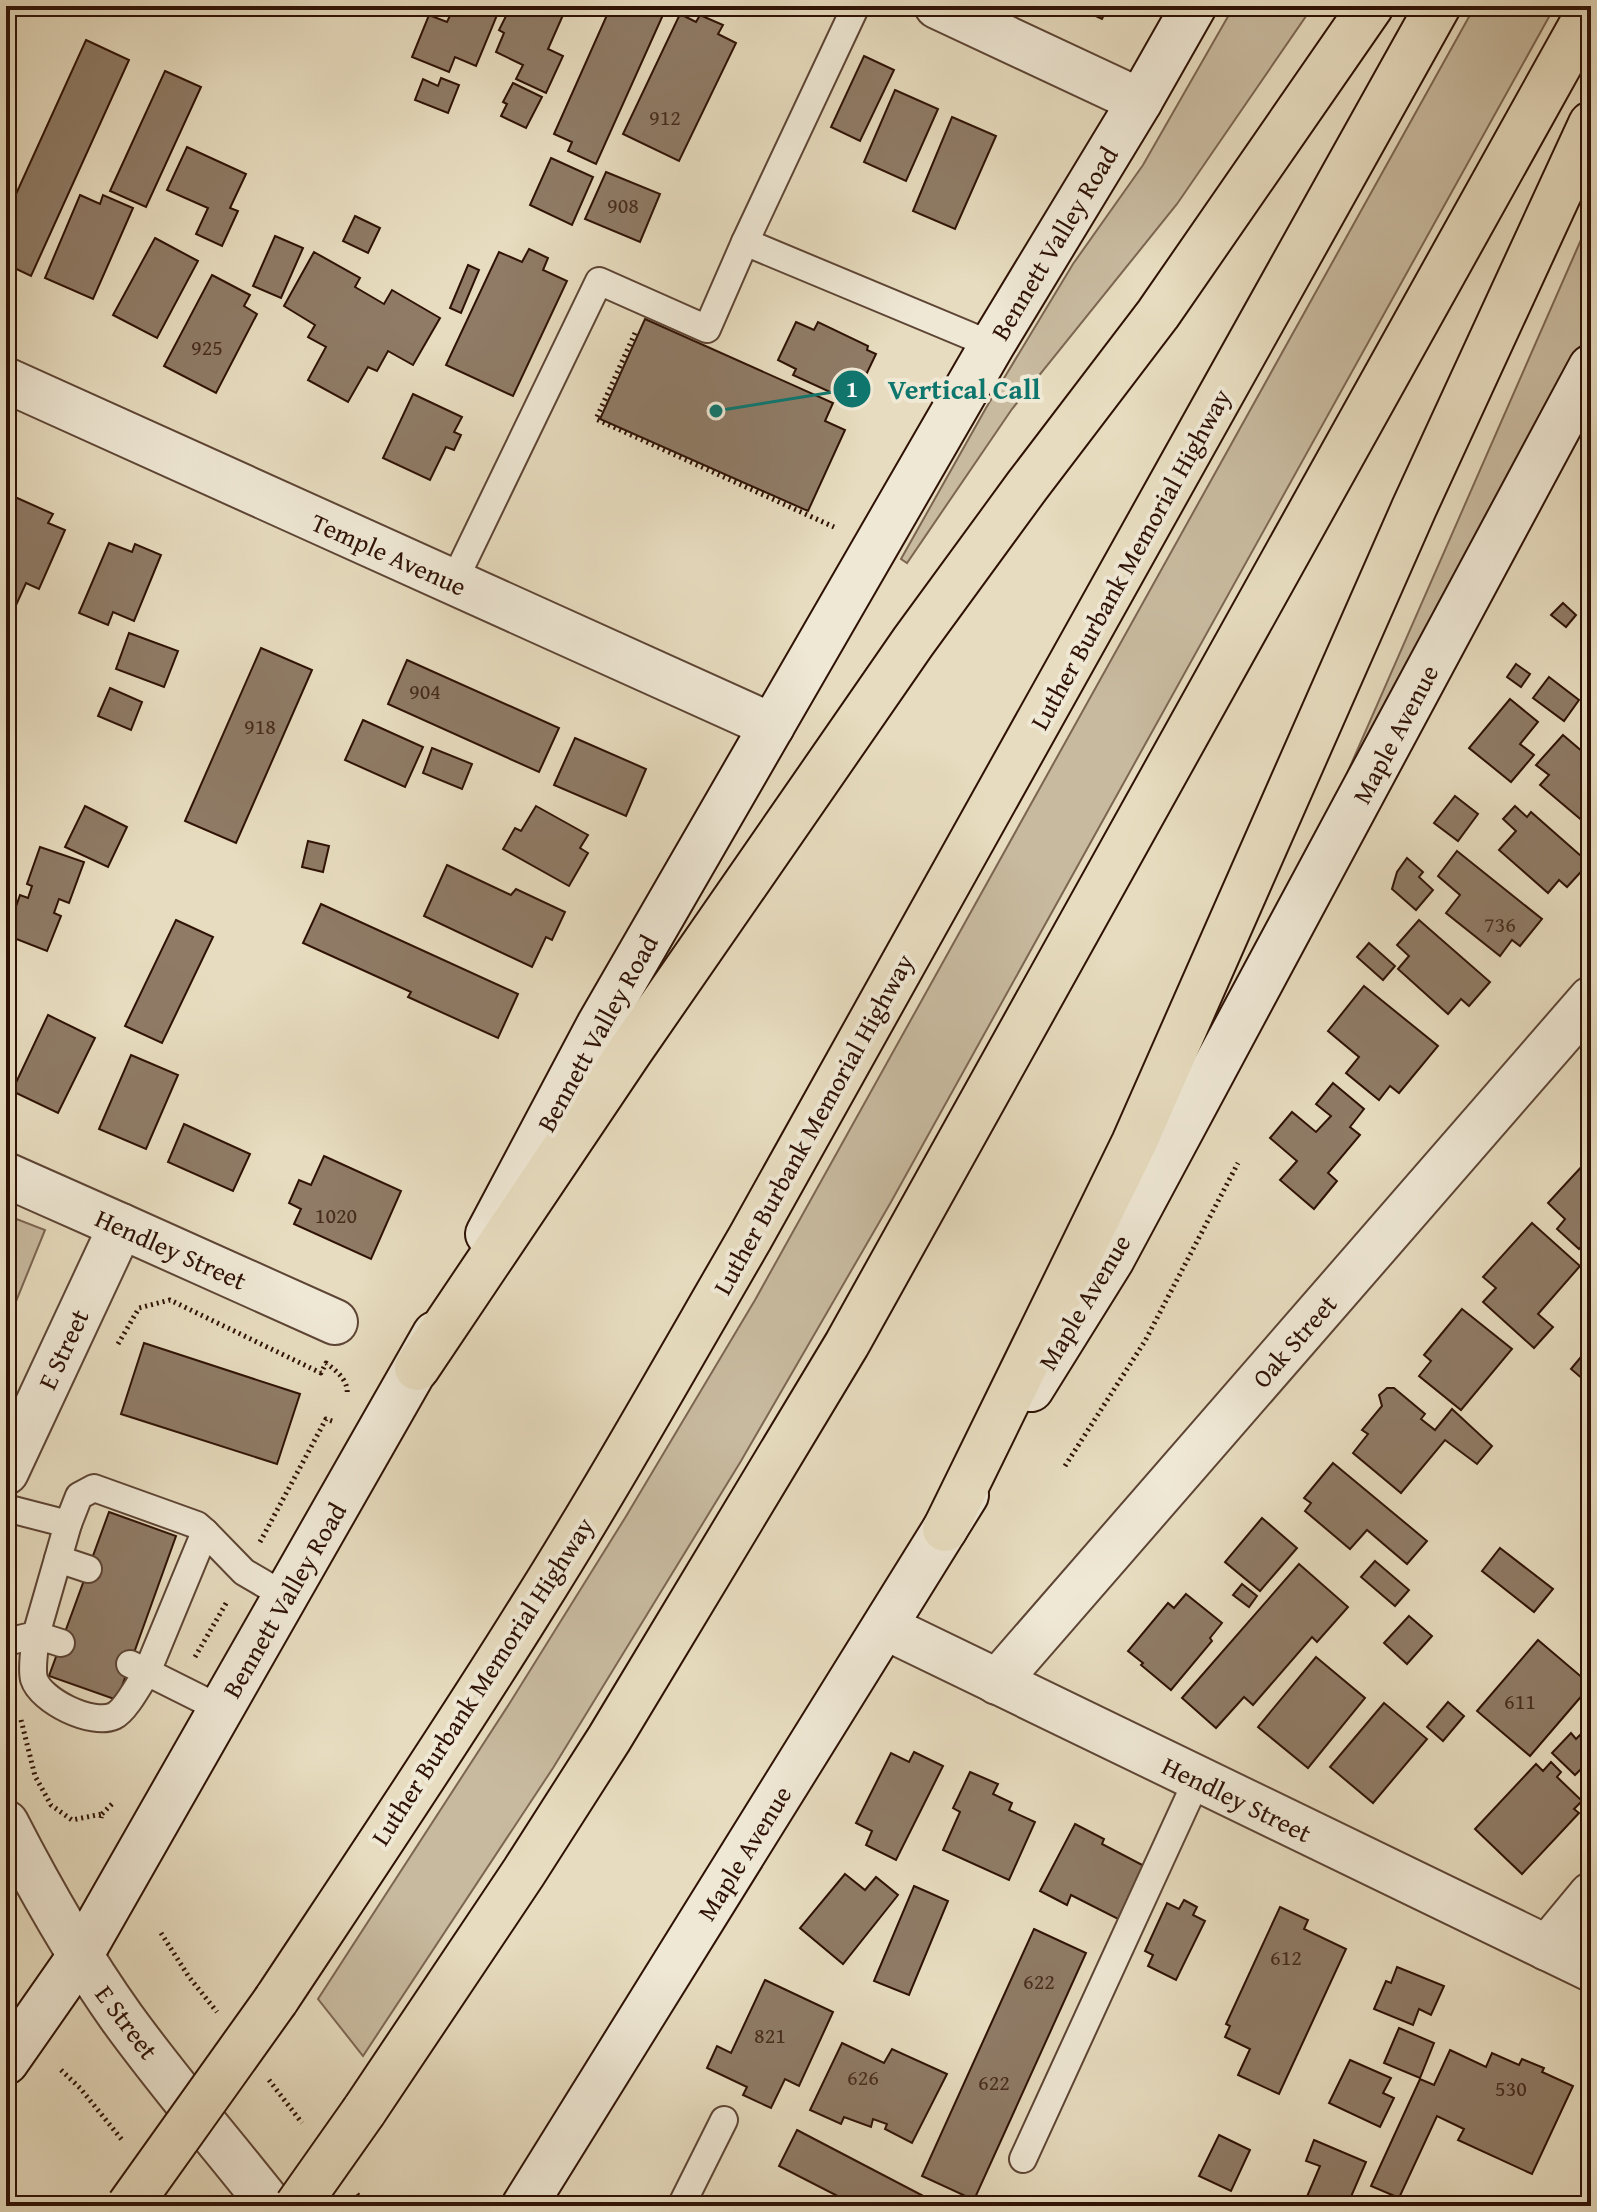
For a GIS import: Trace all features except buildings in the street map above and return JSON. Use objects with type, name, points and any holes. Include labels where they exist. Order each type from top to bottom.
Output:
[{"type":"highway","points":[[417,1368],[630,1051],[913,642],[1018,497],[1167,301],[1371,6]]},
{"type":"highway","name":"Luther Burbank Memorial Highway","points":[[129,2206],[276,2000],[533,1606],[779,1186],[1438,6]]},
{"type":"highway","points":[[297,2206],[524,1872],[609,1739],[847,1344],[1591,8]]},
{"type":"highway","points":[[945,1529],[1134,1143],[1414,508],[1591,124]]},
{"type":"main road","points":[[937,6],[1140,101]]},
{"type":"main road","name":"Bennett Valley Road","points":[[6,2062],[80,1956],[417,1368],[599,1025],[992,345],[1194,6]]},
{"type":"main road","name":"Maple Avenue","points":[[524,2206],[1112,1259],[1591,367]]},
{"type":"main road","name":"Temple Avenue","points":[[6,380],[772,726]]},
{"type":"main road","name":"Oak Street","points":[[997,1682],[1591,999]]},
{"type":"main road","name":"Hendley Street","points":[[6,1175],[335,1322]]},
{"type":"main road","name":"E Street","points":[[6,1472],[121,1226]]},
{"type":"main road","name":"Hendley Street","points":[[885,1627],[1591,1969]]},
{"type":"main road","name":"E Street","points":[[6,1823],[42,1894],[124,2020],[271,2206]]},
{"type":"main road","points":[[1547,1948],[1591,1895]]},
{"type":"lane","points":[[453,583],[599,281],[707,329],[856,6]]},
{"type":"lane","points":[[745,242],[992,345]]},
{"type":"lane","points":[[205,1532],[167,1593],[122,1709],[113,1717],[98,1718],[65,1709],[44,1693],[34,1678],[36,1635],[79,1496],[94,1488],[197,1525],[205,1532],[244,1572],[285,1596]]},
{"type":"lane","points":[[6,1508],[68,1524]]},
{"type":"lane","points":[[58,1559],[88,1569]]},
{"type":"lane","points":[[6,1642],[36,1635],[61,1643]]},
{"type":"lane","points":[[139,1668],[221,1709]]},
{"type":"lane","points":[[1023,2159],[1197,1780]]},
{"type":"lane","points":[[681,2206],[724,2120]]},
{"type":"path","points":[[650,304],[596,419],[834,527]]},
{"type":"path","points":[[1065,1466],[1145,1341],[1238,1163]]},
{"type":"path","points":[[72,1820],[102,1814],[101,1818]]},
{"type":"path","points":[[61,2070],[80,2088],[127,2147]]},
{"type":"shaded area","points":[[1234,6],[1313,6],[1177,204],[1012,409],[907,563],[901,559],[986,408],[1073,264],[1143,165]]},
{"type":"shaded area","points":[[1475,6],[1555,6],[891,1202],[741,1461],[553,1768],[363,2056],[318,1999],[511,1701],[755,1300]]},
{"type":"shaded area","points":[[1591,217],[1591,329],[1292,899]]},
{"type":"shaded area","points":[[6,1215],[45,1230],[6,1326]]},
{"type":"place","name":"Vertical Call","points":[[716,411]]}]
